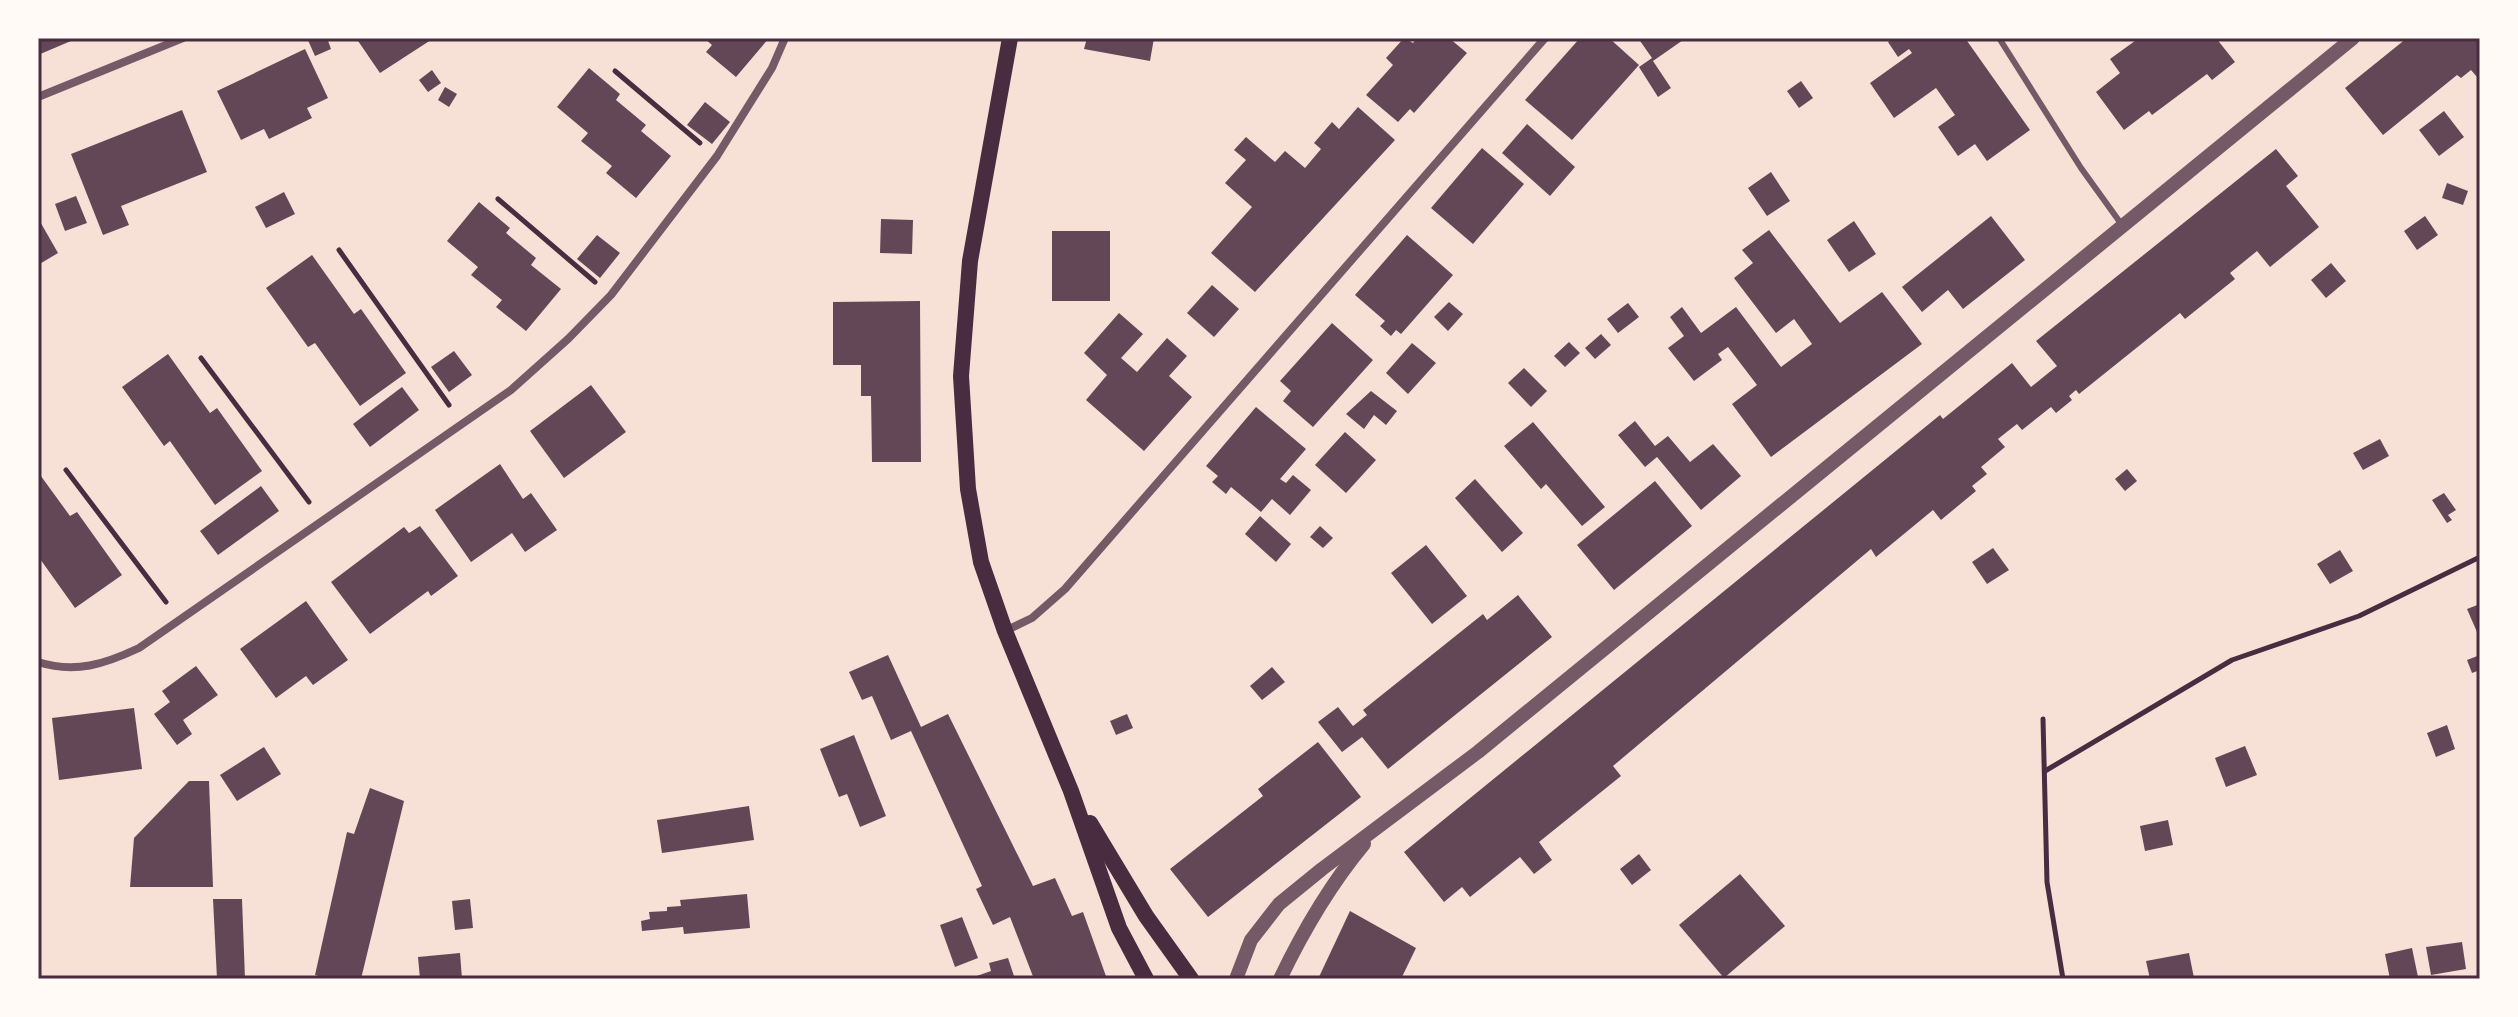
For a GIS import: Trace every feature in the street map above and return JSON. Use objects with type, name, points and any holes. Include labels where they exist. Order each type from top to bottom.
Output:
[{"type":"main road","points":[[1010,38],[970,261],[961,376],[968,489],[981,562],[1005,631],[1071,791],[1119,928],[1146,979]]},
{"type":"main road","points":[[1071,791],[1146,916],[1191,979]]},
{"type":"street","points":[[38,97],[183,38]]},
{"type":"street","points":[[38,662],[59,669],[104,665],[139,648],[511,390],[611,295],[717,156],[772,68],[785,38]]},
{"type":"street","points":[[1005,631],[1032,618],[1065,589],[1545,38]]},
{"type":"street","points":[[1236,979],[1251,940],[1279,904],[1478,752],[2353,38]]},
{"type":"street","points":[[1280,979],[1305,926],[1331,884],[1379,827]]},
{"type":"lane","points":[[1999,38],[2081,168],[2122,225]]},
{"type":"path","points":[[615,71],[717,156]]},
{"type":"path","points":[[498,199],[611,295]]},
{"type":"path","points":[[339,250],[461,422]]},
{"type":"path","points":[[201,358],[322,519]]},
{"type":"path","points":[[66,470],[179,619]]},
{"type":"path","points":[[2045,771],[2232,660],[2359,616],[2480,557]]},
{"type":"path","points":[[2043,719],[2047,882],[2063,979]]},
{"type":"building","points":[[38,38],[78,38],[38,55]]},
{"type":"building","points":[[307,38],[327,38],[331,49],[315,56]]},
{"type":"building","points":[[356,38],[434,38],[380,73]]},
{"type":"building","points":[[704,38],[769,38],[736,77],[706,52],[712,45]]},
{"type":"building","points":[[1087,38],[1154,38],[1150,61],[1084,49]]},
{"type":"building","points":[[1404,38],[1413,43],[1417,38],[1449,38],[1467,53],[1414,113],[1410,109],[1398,122],[1366,95],[1393,65],[1386,58]]},
{"type":"building","points":[[1580,38],[1609,38],[1639,65],[1572,140],[1525,100]]},
{"type":"building","points":[[1638,38],[1686,38],[1653,61],[1671,88],[1658,97],[1639,67],[1652,58]]},
{"type":"building","points":[[1893,38],[1965,38],[2030,130],[1987,161],[1975,144],[1958,156],[1938,127],[1955,115],[1936,88],[1894,118],[1870,83],[1912,53],[1909,49],[1898,57],[1888,42]]},
{"type":"building","points":[[2139,38],[2216,38],[2235,62],[2212,80],[2207,74],[2152,115],[2149,111],[2124,130],[2096,92],[2120,73],[2110,59]]},
{"type":"building","points":[[2407,38],[2480,38],[2480,74],[2477,77],[2471,70],[2461,78],[2457,75],[2383,135],[2345,88]]},
{"type":"building","points":[[305,49],[328,98],[307,108],[312,118],[269,139],[264,129],[241,140],[217,91]]},
{"type":"building","points":[[589,68],[620,94],[616,100],[646,125],[641,131],[671,156],[636,198],[606,173],[612,166],[581,141],[588,133],[557,107]]},
{"type":"building","points":[[432,70],[441,83],[428,92],[419,80]]},
{"type":"building","points":[[1801,81],[1813,98],[1799,108],[1787,91]]},
{"type":"building","points":[[445,87],[457,94],[449,107],[438,100]]},
{"type":"building","points":[[705,102],[730,122],[712,144],[687,125]]},
{"type":"building","points":[[1358,107],[1395,140],[1255,292],[1211,253],[1252,207],[1225,183],[1246,160],[1234,150],[1246,137],[1275,162],[1285,151],[1305,168],[1321,149],[1314,143],[1332,122],[1339,129]]},
{"type":"building","points":[[182,110],[207,172],[121,206],[129,225],[103,235],[71,154]]},
{"type":"building","points":[[2444,111],[2464,137],[2439,156],[2419,130]]},
{"type":"building","points":[[1527,124],[1575,167],[1550,196],[1502,153]]},
{"type":"building","points":[[1482,148],[1524,184],[1473,244],[1431,208]]},
{"type":"building","points":[[2276,149],[2298,176],[2286,186],[2319,227],[2270,267],[2257,251],[2230,273],[2235,279],[2185,319],[2180,313],[2079,394],[2076,390],[2069,396],[2072,400],[2056,413],[2051,407],[2022,430],[2017,424],[1998,439],[2005,447],[1981,467],[1987,474],[1972,486],[1976,491],[1941,520],[1933,510],[1876,557],[1871,549],[1613,766],[1621,776],[1539,842],[1552,860],[1534,874],[1520,857],[1470,897],[1462,887],[1444,902],[1404,852],[1940,415],[1943,419],[2012,363],[2031,387],[2057,366],[2036,341]]},
{"type":"building","points":[[1771,172],[1790,201],[1767,216],[1748,188]]},
{"type":"building","points":[[2447,183],[2468,191],[2463,205],[2442,198]]},
{"type":"building","points":[[284,192],[295,214],[266,228],[255,207]]},
{"type":"building","points":[[76,196],[87,223],[65,231],[55,204]]},
{"type":"building","points":[[479,202],[510,228],[506,233],[536,258],[531,265],[561,289],[526,331],[496,307],[502,300],[471,275],[478,267],[447,241]]},
{"type":"building","points":[[1991,216],[2025,260],[1963,309],[1948,290],[1922,312],[1902,287]]},
{"type":"building","points":[[2425,216],[2438,235],[2417,250],[2404,231]]},
{"type":"building","points":[[38,218],[58,253],[38,265]]},
{"type":"building","points":[[881,219],[913,220],[912,254],[880,253]]},
{"type":"building","points":[[1854,221],[1876,254],[1849,272],[1827,240]]},
{"type":"building","points":[[1769,230],[1840,323],[1882,292],[1922,344],[1771,457],[1732,404],[1757,385],[1728,347],[1718,354],[1722,360],[1694,381],[1668,348],[1684,336],[1670,317],[1682,307],[1701,333],[1736,307],[1781,367],[1812,344],[1794,319],[1776,333],[1734,278],[1753,263],[1742,250]]},
{"type":"building","points":[[1052,231],[1110,231],[1110,301],[1052,301]]},
{"type":"building","points":[[597,235],[620,253],[600,278],[577,259]]},
{"type":"building","points":[[1407,235],[1453,275],[1401,334],[1396,330],[1391,336],[1380,326],[1385,321],[1355,295]]},
{"type":"building","points":[[312,255],[354,314],[361,309],[406,373],[360,406],[315,343],[308,347],[266,288]]},
{"type":"building","points":[[2331,263],[2346,281],[2326,298],[2311,280]]},
{"type":"building","points":[[1212,285],[1239,309],[1214,337],[1187,313]]},
{"type":"building","points":[[920,301],[921,462],[872,462],[871,396],[861,396],[861,365],[833,365],[833,302]]},
{"type":"building","points":[[1449,302],[1463,314],[1448,331],[1434,317]]},
{"type":"building","points":[[1628,303],[1639,317],[1618,333],[1607,319]]},
{"type":"building","points":[[1119,313],[1143,334],[1121,358],[1137,372],[1167,338],[1187,356],[1169,376],[1192,397],[1144,451],[1086,400],[1107,375],[1084,353]]},
{"type":"building","points":[[1332,323],[1373,360],[1313,427],[1283,401],[1291,391],[1280,381]]},
{"type":"building","points":[[1601,334],[1611,345],[1595,359],[1585,348]]},
{"type":"building","points":[[1569,342],[1580,353],[1565,367],[1554,356]]},
{"type":"building","points":[[1412,343],[1436,363],[1408,394],[1386,373]]},
{"type":"building","points":[[454,351],[472,375],[449,392],[431,367]]},
{"type":"building","points":[[168,354],[210,413],[217,408],[262,471],[215,505],[170,441],[164,446],[122,387]]},
{"type":"building","points":[[1524,368],[1547,391],[1531,407],[1508,383]]},
{"type":"building","points":[[591,385],[626,432],[564,478],[530,431]]},
{"type":"building","points":[[402,387],[419,410],[370,447],[353,424]]},
{"type":"building","points":[[1371,391],[1397,411],[1386,425],[1374,415],[1364,429],[1346,414]]},
{"type":"building","points":[[1256,407],[1306,449],[1280,479],[1286,483],[1293,475],[1311,490],[1290,515],[1272,499],[1261,512],[1231,487],[1226,494],[1212,482],[1218,476],[1206,466]]},
{"type":"building","points":[[1635,421],[1655,446],[1668,436],[1690,462],[1713,444],[1741,476],[1701,510],[1657,457],[1645,467],[1618,435]]},
{"type":"building","points":[[1533,422],[1605,507],[1582,526],[1546,484],[1541,489],[1504,446]]},
{"type":"building","points":[[1345,432],[1376,460],[1346,493],[1315,465]]},
{"type":"building","points":[[2380,439],[2389,456],[2363,470],[2353,453]]},
{"type":"building","points":[[500,464],[523,499],[531,493],[557,530],[525,552],[512,533],[471,562],[435,510]]},
{"type":"building","points":[[2127,469],[2137,481],[2125,491],[2115,479]]},
{"type":"building","points":[[38,472],[70,516],[77,512],[122,575],[75,608],[38,556]]},
{"type":"building","points":[[1475,479],[1523,533],[1502,552],[1455,498]]},
{"type":"building","points":[[1655,481],[1692,526],[1614,590],[1577,545]]},
{"type":"building","points":[[261,486],[279,511],[218,555],[200,531]]},
{"type":"building","points":[[2444,493],[2456,510],[2448,515],[2452,520],[2447,523],[2432,500]]},
{"type":"building","points":[[1260,516],[1291,544],[1276,562],[1245,534]]},
{"type":"building","points":[[420,526],[458,576],[431,596],[428,591],[370,634],[331,582],[404,527],[409,533]]},
{"type":"building","points":[[1320,526],[1333,538],[1323,548],[1310,537]]},
{"type":"building","points":[[1426,545],[1467,596],[1432,624],[1391,573]]},
{"type":"building","points":[[1993,548],[2009,570],[1987,584],[1972,562]]},
{"type":"building","points":[[2340,550],[2353,571],[2330,584],[2317,564]]},
{"type":"building","points":[[1518,595],[1552,637],[1388,769],[1362,737],[1342,752],[1318,722],[1338,707],[1353,726],[1367,715],[1363,710],[1483,614],[1487,620]]},
{"type":"building","points":[[306,601],[348,660],[313,685],[306,676],[276,698],[240,649]]},
{"type":"building","points":[[2480,604],[2480,639],[2467,609]]},
{"type":"building","points":[[888,655],[921,727],[948,714],[1033,886],[1055,878],[1072,916],[1083,912],[1107,979],[1034,979],[1010,917],[993,925],[976,889],[982,886],[911,731],[891,740],[872,696],[862,700],[849,672]]},
{"type":"building","points":[[2480,655],[2480,670],[2472,673],[2467,660]]},
{"type":"building","points":[[196,666],[218,695],[183,720],[192,734],[177,745],[154,714],[170,702],[162,691]]},
{"type":"building","points":[[1272,667],[1285,682],[1262,700],[1250,686]]},
{"type":"building","points":[[134,708],[142,769],[59,780],[52,718]]},
{"type":"building","points":[[1127,714],[1133,728],[1116,735],[1110,721]]},
{"type":"building","points":[[2447,725],[2455,749],[2436,757],[2427,733]]},
{"type":"building","points":[[854,735],[886,816],[860,827],[847,794],[839,797],[820,749]]},
{"type":"building","points":[[1318,742],[1361,797],[1208,917],[1170,869],[1263,796],[1258,789]]},
{"type":"building","points":[[2245,746],[2257,775],[2226,787],[2215,758]]},
{"type":"building","points":[[264,747],[281,774],[237,801],[220,775]]},
{"type":"building","points":[[189,781],[209,781],[213,887],[130,887],[134,838]]},
{"type":"building","points":[[370,788],[404,801],[361,979],[328,979],[315,975],[347,832],[354,834]]},
{"type":"building","points":[[749,806],[754,840],[662,853],[657,820]]},
{"type":"building","points":[[2168,820],[2173,845],[2145,851],[2140,826]]},
{"type":"building","points":[[1639,854],[1651,870],[1632,885],[1620,869]]},
{"type":"building","points":[[1740,874],[1785,926],[1724,978],[1679,925]]},
{"type":"building","points":[[747,894],[750,928],[684,934],[683,927],[642,931],[641,921],[650,919],[649,912],[681,906],[680,900]]},
{"type":"building","points":[[213,899],[242,899],[245,979],[217,979]]},
{"type":"building","points":[[470,899],[473,928],[455,930],[452,901]]},
{"type":"building","points":[[1350,911],[1416,948],[1401,979],[1318,979]]},
{"type":"building","points":[[962,917],[978,958],[955,967],[940,925]]},
{"type":"building","points":[[2462,942],[2466,969],[2431,975],[2426,947]]},
{"type":"building","points":[[2412,948],[2418,977],[2390,979],[2385,954]]},
{"type":"building","points":[[460,953],[462,979],[420,979],[418,957]]},
{"type":"building","points":[[2189,953],[2194,978],[2150,979],[2146,961]]},
{"type":"building","points":[[1008,958],[1015,979],[968,979],[991,971],[989,963]]}]
